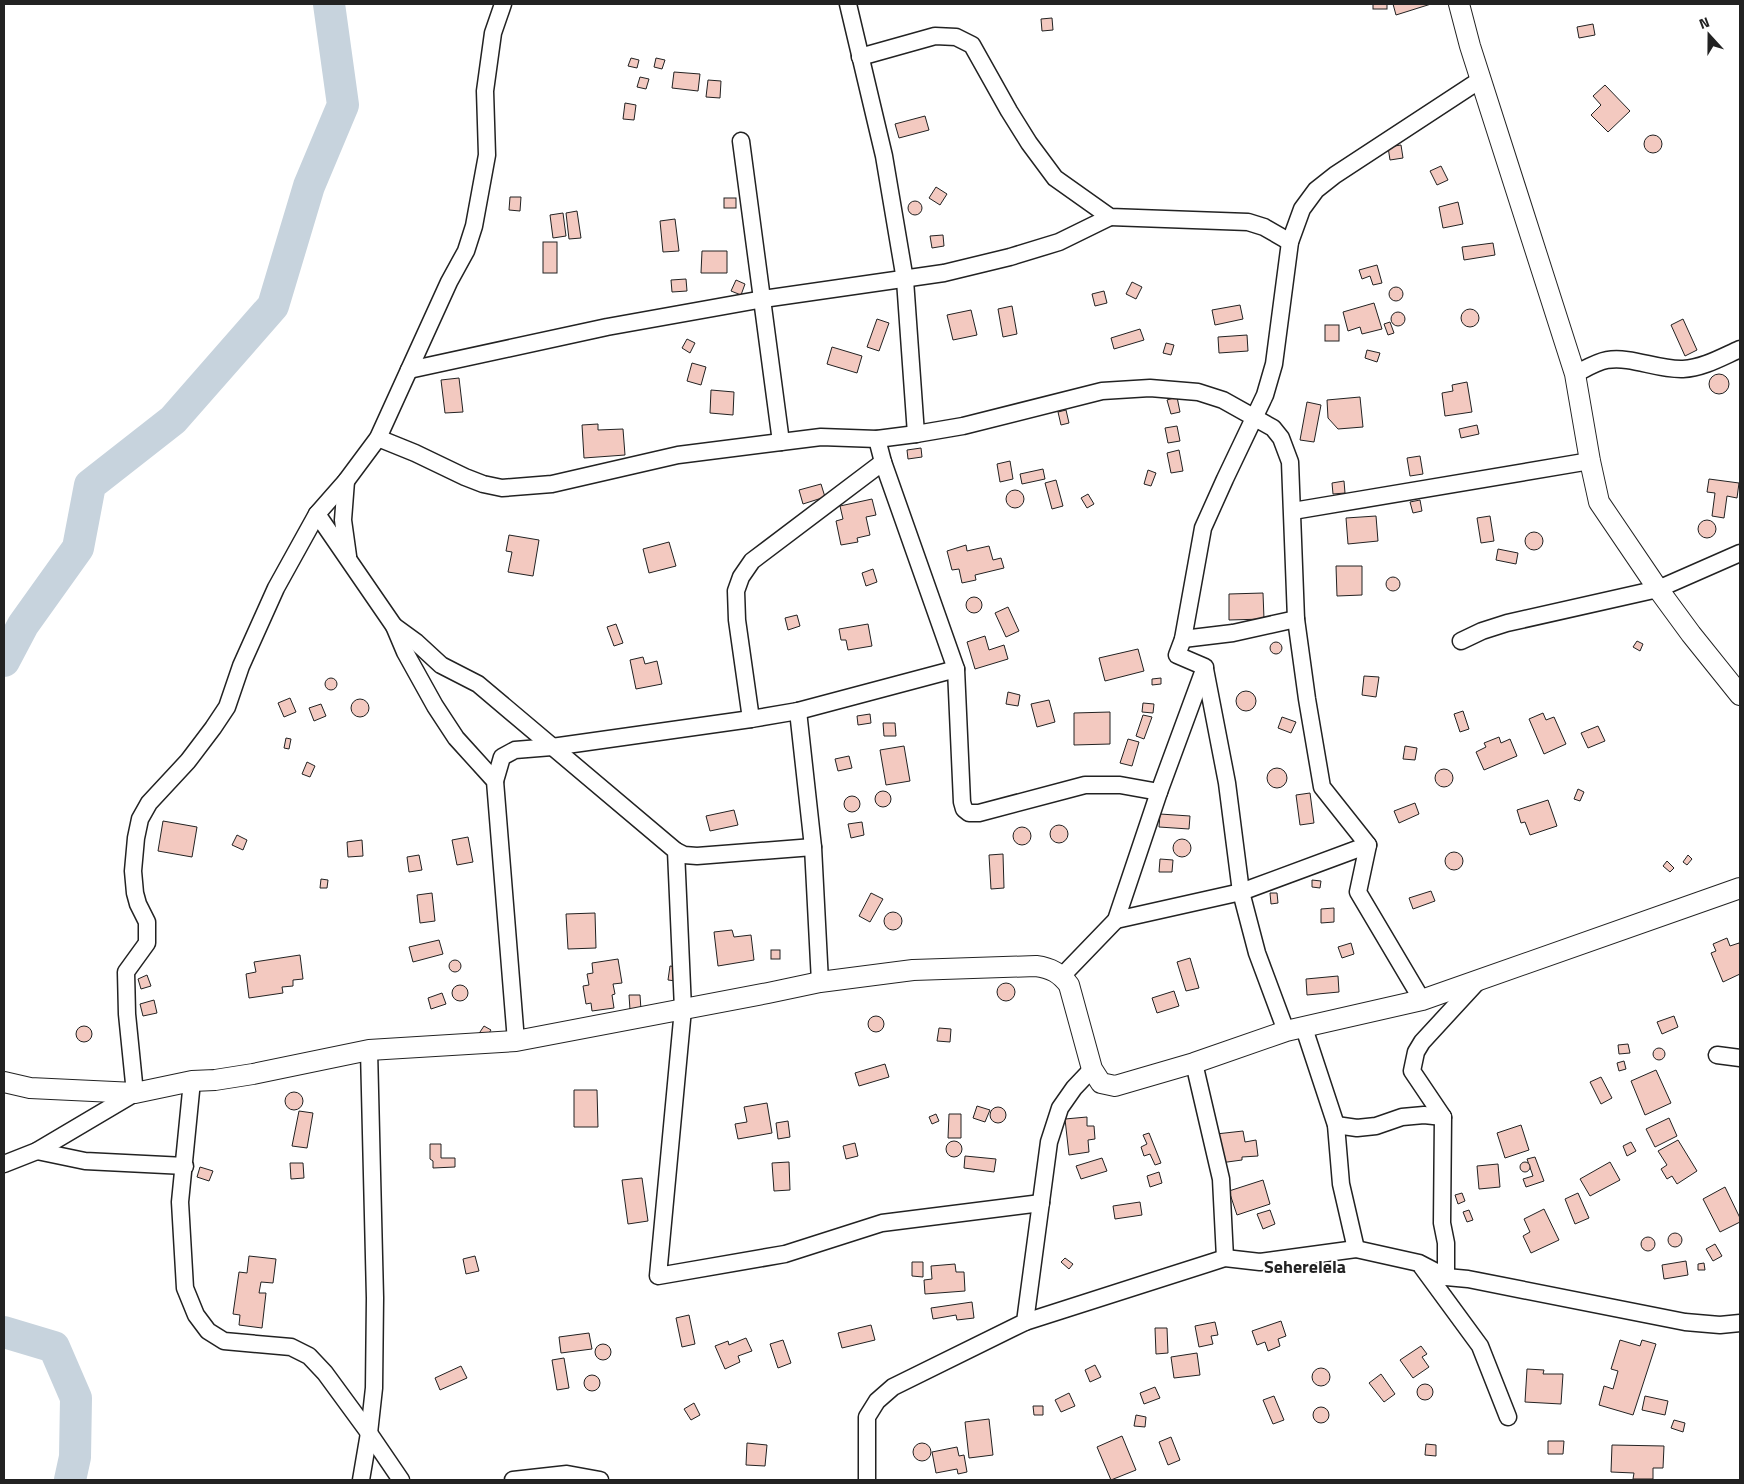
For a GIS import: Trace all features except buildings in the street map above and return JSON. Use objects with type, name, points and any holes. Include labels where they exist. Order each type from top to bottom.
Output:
[{"type":"street","points":[[136,1093],[127,1014],[126,972],[147,943],[147,922],[138,904],[133,871],[140,819],[149,803],[188,761],[227,707],[245,657],[276,588],[316,514],[346,481],[378,438],[449,282],[466,251],[474,226],[487,155],[485,91],[493,34],[503,4]]},
{"type":"street","points":[[848,4],[884,156],[905,280],[916,434]]},
{"type":"street","points":[[1459,4],[1480,80],[1575,374],[1599,502],[1690,634],[1740,695]]},
{"type":"street","points":[[860,57],[934,36],[956,37],[972,45],[1009,111],[1029,143],[1055,178],[1110,217]]},
{"type":"street","points":[[1205,667],[1177,655],[1183,639],[1203,528],[1224,479],[1265,395],[1274,364],[1290,242],[1302,209],[1316,190],[1335,175],[1480,80]]},
{"type":"street","points":[[741,141],[781,442]]},
{"type":"street","points":[[409,370],[607,327],[763,299],[944,273],[1018,255],[1059,242],[1110,217],[1248,222],[1264,227],[1290,242]]},
{"type":"street","points":[[1575,374],[1606,360],[1627,360],[1662,369],[1684,369],[1701,366],[1740,349]]},
{"type":"street","points":[[378,438],[415,452],[465,477],[483,484],[502,488],[552,484],[678,455],[821,437],[878,439],[916,434],[963,426],[1102,392],[1150,388],[1198,392],[1223,400],[1273,428],[1281,438],[1290,462],[1296,619],[1322,787],[1368,845]]},
{"type":"street","points":[[878,439],[883,462],[956,669],[962,802],[964,809],[969,813],[980,813],[1085,785],[1120,786],[1159,792]]},
{"type":"street","points":[[1293,511],[1590,461]]},
{"type":"street","points":[[752,719],[737,620],[736,591],[741,578],[752,561],[883,462]]},
{"type":"street","points":[[346,481],[343,520],[348,558]]},
{"type":"street","points":[[316,514],[394,626],[405,652],[435,706],[456,738],[496,781]]},
{"type":"street","points":[[1461,642],[1482,631],[1507,623],[1658,589],[1740,553]]},
{"type":"street","points":[[1183,639],[1233,633],[1296,619]]},
{"type":"street","points":[[394,626],[416,642],[441,665],[478,684],[676,851],[684,855],[698,856],[812,847]]},
{"type":"street","points":[[1062,976],[1116,920],[1159,792],[1205,667]]},
{"type":"street","points":[[1205,667],[1227,783],[1241,892],[1257,953],[1295,1030],[1336,1125],[1341,1184],[1356,1249]]},
{"type":"street","points":[[516,1041],[496,781],[502,757],[515,750],[552,747],[752,719],[798,710],[956,669]]},
{"type":"street","points":[[798,710],[812,847],[820,982]]},
{"type":"street","points":[[1116,920],[1241,892],[1368,845]]},
{"type":"street","points":[[1368,845],[1358,892],[1422,1000]]},
{"type":"street","points":[[676,851],[683,1010],[658,1276],[785,1254],[882,1223],[1041,1203]]},
{"type":"street","points":[[4,1082],[30,1088],[136,1093],[192,1081],[215,1080],[253,1074],[369,1050],[516,1041],[768,994],[820,982],[913,970],[1036,966],[1050,968],[1062,976],[1070,985],[1092,1070],[1101,1082],[1115,1086],[1194,1063],[1295,1030],[1422,1000],[1740,888]]},
{"type":"street","points":[[1446,1277],[1446,1243],[1442,1223],[1443,1117],[1412,1070],[1414,1059],[1422,1042],[1480,979]]},
{"type":"street","points":[[361,1480],[374,1388],[375,1298],[369,1050]]},
{"type":"street","points":[[1717,1055],[1740,1058]]},
{"type":"street","points":[[1194,1063],[1221,1178],[1225,1258]]},
{"type":"street","points":[[1024,1322],[1049,1142],[1060,1108],[1074,1088],[1092,1070]]},
{"type":"street","points":[[192,1081],[180,1202],[185,1288],[196,1315],[208,1330],[224,1341],[290,1347],[309,1356],[325,1373],[401,1480]]},
{"type":"street","points":[[4,1164],[37,1151],[136,1093]]},
{"type":"street","points":[[1336,1125],[1357,1128],[1376,1126],[1402,1117],[1424,1115],[1443,1117]]},
{"type":"street","points":[[37,1151],[86,1161],[185,1166]]},
{"type":"street","points":[[867,1480],[867,1417],[878,1401],[893,1387],[1024,1322],[1225,1258],[1260,1262],[1356,1249],[1419,1263],[1446,1277],[1468,1279],[1685,1322],[1720,1325],[1740,1323]]},
{"type":"street","points":[[1419,1263],[1480,1346],[1508,1418]]},
{"type":"street","points":[[513,1480],[567,1474],[600,1480]]},
{"type":"waterway","points":[[4,661],[23,625],[78,548],[90,485],[173,420],[273,306],[309,186],[343,105],[329,4]]},
{"type":"waterway","points":[[4,1332],[54,1347],[76,1398],[75,1457],[70,1480]]},
{"type":"district","name":"Seherelela","points":[[1305,1267]]}]
